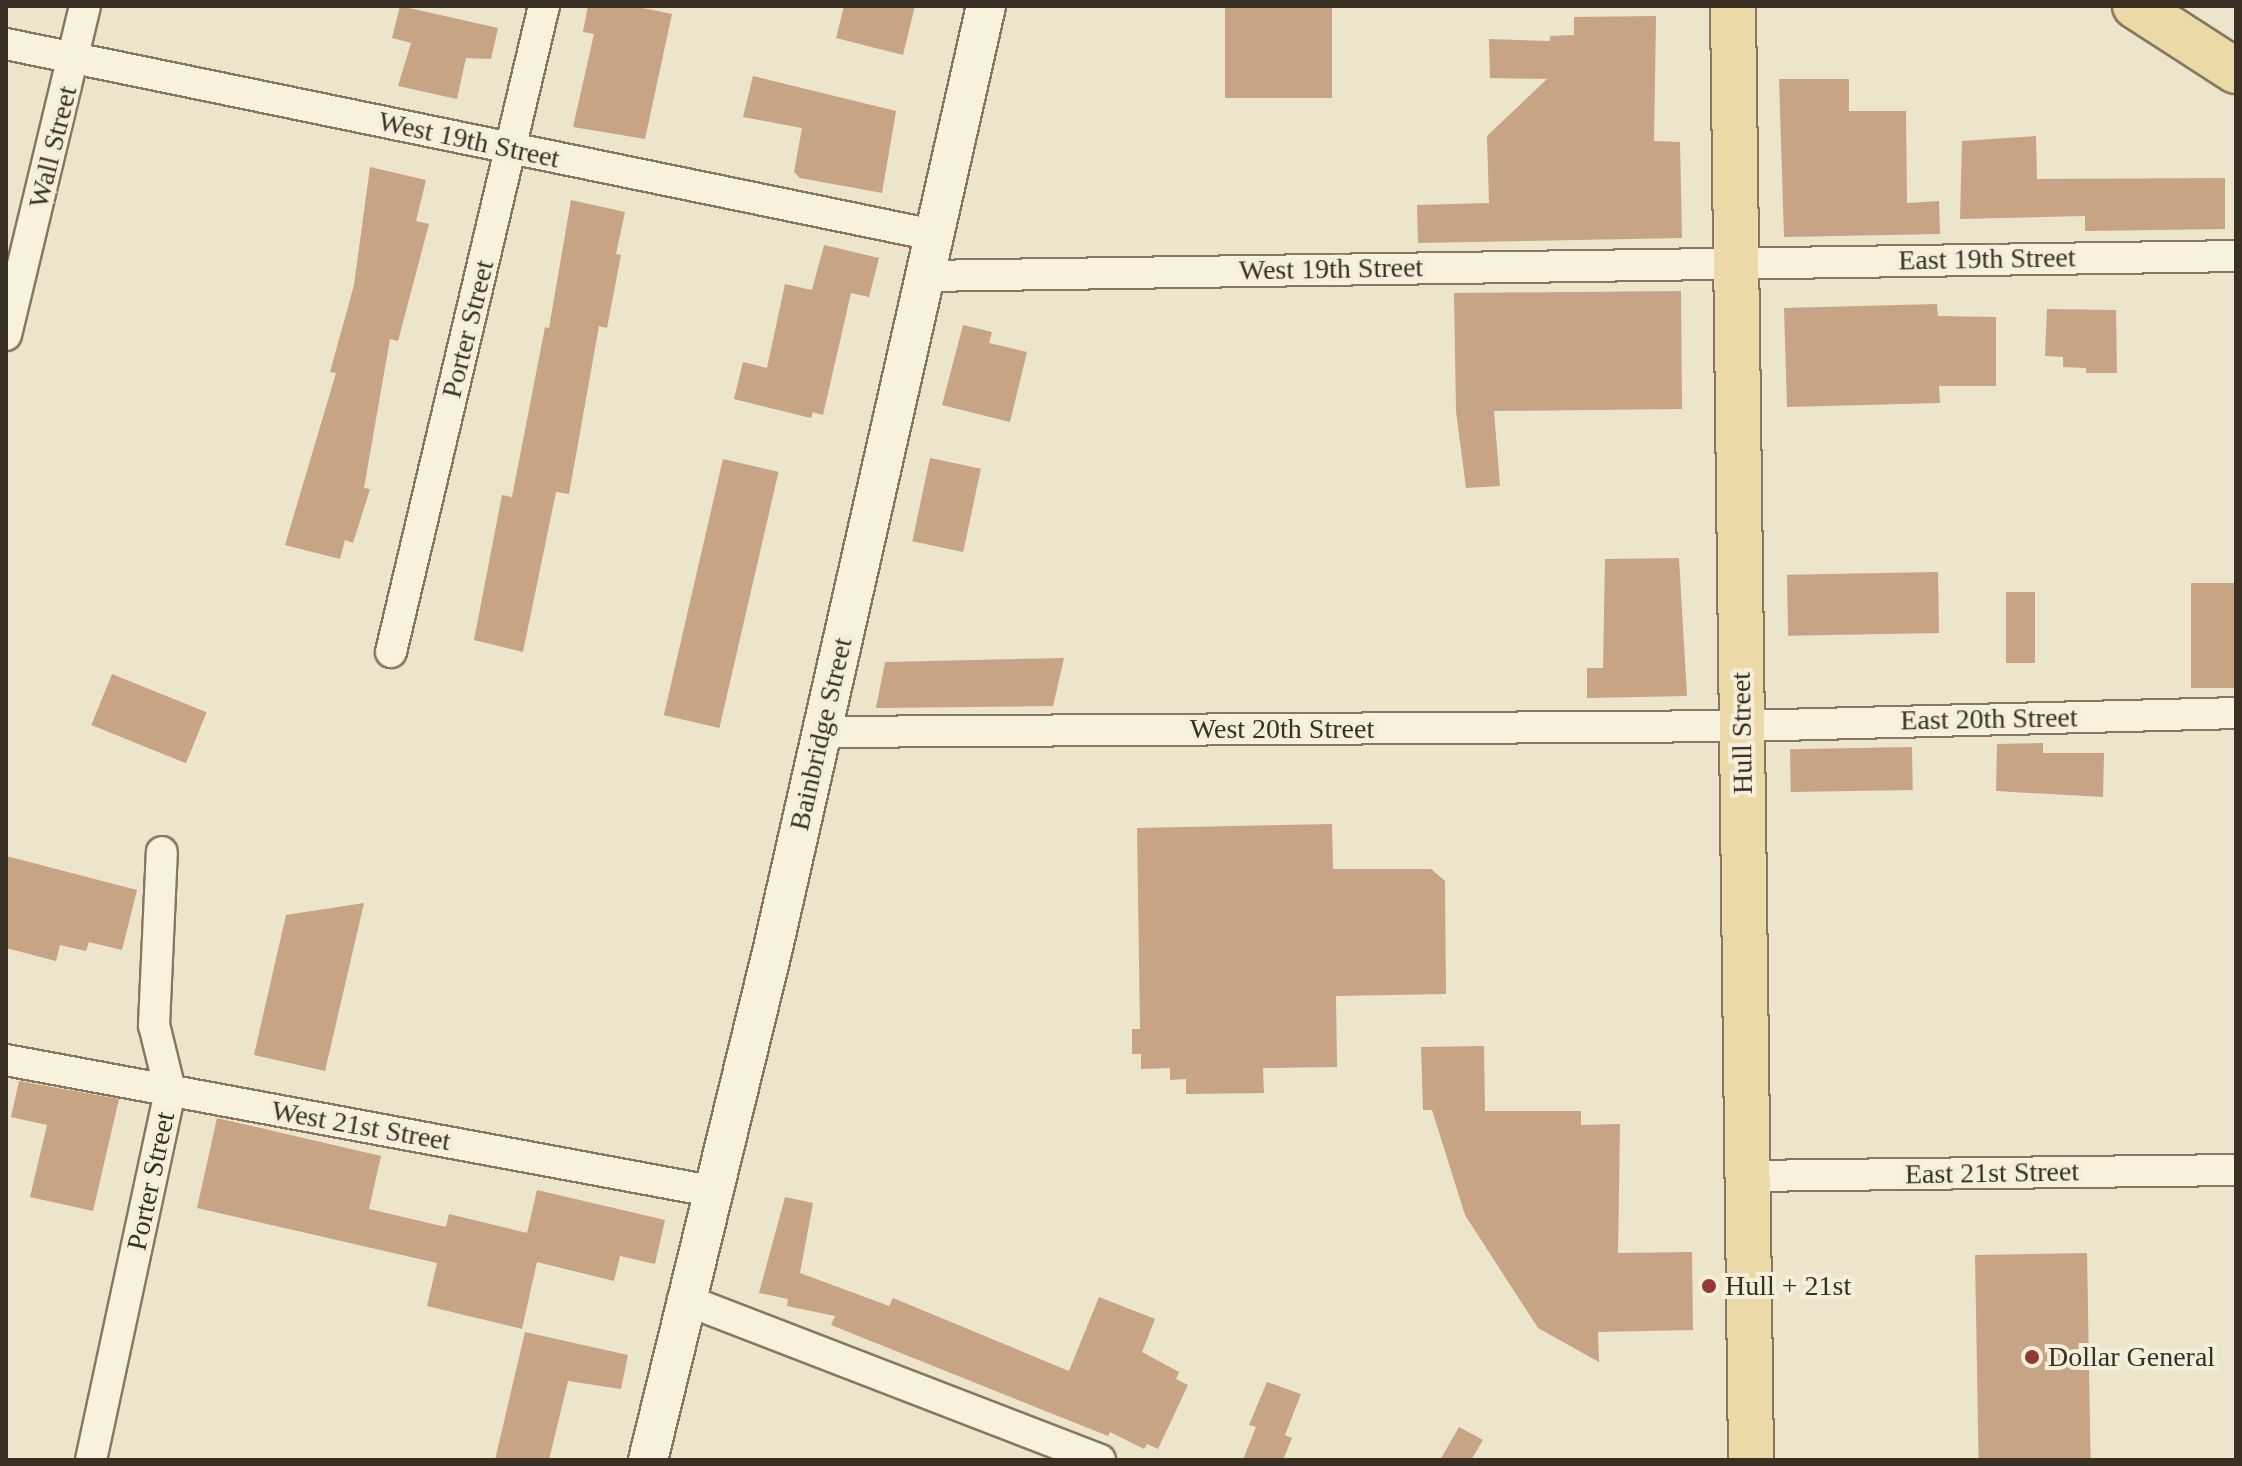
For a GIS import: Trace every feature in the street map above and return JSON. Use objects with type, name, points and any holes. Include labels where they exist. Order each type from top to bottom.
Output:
[{"type":"main road","name":"Hull Street","points":[[1733,6],[1751,1460]]},
{"type":"main road","points":[[2135,6],[2236,71]]},
{"type":"street","name":"Wall Street","points":[[6,335],[75,59],[85,6]]},
{"type":"street","name":"Porter Street","points":[[391,652],[544,6]]},
{"type":"street","name":"Bainbridge Street","points":[[648,1460],[683,1299],[716,1192],[986,6]]},
{"type":"street","name":"West 19th Street","points":[[6,44],[933,235]]},
{"type":"street","name":"East 19th Street","points":[[1738,261],[2236,256]]},
{"type":"street","name":"West 19th Street","points":[[924,276],[1738,261]]},
{"type":"street","name":"East 20th Street","points":[[1742,726],[2236,713]]},
{"type":"street","name":"West 20th Street","points":[[821,732],[1742,726]]},
{"type":"street","name":"Porter Street","points":[[91,1460],[170,1090],[154,1025],[162,852]]},
{"type":"street","name":"West 21st Street","points":[[6,1060],[716,1192]]},
{"type":"street","name":"East 21st Street","points":[[1747,1176],[2236,1170]]},
{"type":"street","points":[[683,1299],[1100,1460]]},
{"type":"building","points":[[400,6],[498,28],[491,59],[466,58],[457,99],[398,86],[411,43],[392,38]]},
{"type":"building","points":[[588,6],[633,6],[672,14],[645,139],[573,127],[594,34],[583,32]]},
{"type":"building","points":[[844,6],[915,6],[903,55],[836,38]]},
{"type":"building","points":[[1225,6],[1332,6],[1332,98],[1225,98]]},
{"type":"building","points":[[1656,16],[1654,141],[1680,142],[1682,238],[1418,243],[1417,205],[1489,203],[1487,136],[1547,79],[1490,78],[1489,39],[1550,41],[1550,36],[1574,35],[1574,17]]},
{"type":"building","points":[[753,76],[896,111],[882,193],[800,178],[794,172],[802,128],[743,117]]},
{"type":"building","points":[[1779,79],[1849,79],[1849,111],[1906,111],[1907,203],[1939,201],[1940,234],[1784,237]]},
{"type":"building","points":[[2036,136],[2037,179],[2225,178],[2225,229],[2085,231],[2085,216],[1960,219],[1962,141]]},
{"type":"building","points":[[370,167],[426,180],[416,221],[429,224],[398,341],[390,339],[364,488],[370,489],[353,543],[345,540],[340,559],[285,545],[336,373],[330,372],[354,285]]},
{"type":"building","points":[[571,200],[625,212],[616,254],[621,255],[607,328],[599,326],[569,494],[556,492],[523,652],[474,640],[502,495],[512,497],[545,327],[549,328]]},
{"type":"building","points":[[824,245],[879,258],[869,297],[851,293],[823,415],[813,412],[811,418],[734,399],[743,362],[767,368],[785,284],[812,290]]},
{"type":"building","points":[[1681,291],[1682,409],[1494,411],[1500,486],[1466,488],[1456,411],[1454,293]]},
{"type":"building","points":[[1937,304],[1938,316],[1996,317],[1996,386],[1939,386],[1940,403],[1787,407],[1784,308]]},
{"type":"building","points":[[2047,309],[2116,310],[2117,373],[2086,373],[2086,368],[2063,367],[2063,357],[2045,356]]},
{"type":"building","points":[[963,325],[992,332],[989,343],[1027,352],[1010,422],[942,405]]},
{"type":"building","points":[[930,458],[981,469],[963,552],[912,541]]},
{"type":"building","points":[[723,459],[779,472],[719,728],[664,715]]},
{"type":"building","points":[[1679,558],[1687,696],[1587,698],[1587,668],[1603,668],[1605,559]]},
{"type":"building","points":[[1938,572],[1939,633],[1788,636],[1787,575]]},
{"type":"building","points":[[2191,583],[2236,583],[2236,688],[2191,688]]},
{"type":"building","points":[[2006,592],[2035,592],[2035,663],[2006,663]]},
{"type":"building","points":[[1064,658],[1053,706],[876,708],[885,662]]},
{"type":"building","points":[[112,674],[207,712],[186,763],[91,725]]},
{"type":"building","points":[[2043,743],[2043,753],[2104,753],[2103,797],[1996,791],[1997,744]]},
{"type":"building","points":[[1912,747],[1913,790],[1791,792],[1790,749]]},
{"type":"building","points":[[1332,824],[1333,869],[1431,869],[1445,881],[1446,994],[1336,996],[1337,1067],[1263,1068],[1264,1093],[1186,1094],[1186,1079],[1170,1080],[1170,1068],[1141,1069],[1141,1054],[1132,1054],[1132,1029],[1140,1029],[1137,828]]},
{"type":"building","points":[[6,856],[137,890],[122,950],[89,942],[86,951],[60,945],[56,961],[6,948]]},
{"type":"building","points":[[364,903],[325,1071],[254,1055],[286,915]]},
{"type":"building","points":[[1484,1046],[1485,1111],[1581,1111],[1581,1125],[1620,1124],[1618,1253],[1692,1252],[1693,1330],[1598,1332],[1599,1362],[1538,1328],[1465,1215],[1432,1110],[1423,1110],[1421,1047]]},
{"type":"building","points":[[19,1081],[119,1099],[93,1211],[30,1197],[47,1125],[11,1117]]},
{"type":"building","points":[[217,1118],[381,1156],[369,1209],[446,1227],[449,1214],[527,1233],[537,1190],[665,1220],[655,1264],[620,1256],[614,1281],[537,1262],[522,1329],[427,1306],[437,1263],[197,1208]]},
{"type":"building","points":[[785,1197],[813,1203],[800,1273],[889,1306],[893,1298],[1069,1371],[1099,1297],[1155,1319],[1142,1352],[1179,1372],[1176,1379],[1188,1385],[1158,1449],[1147,1444],[1144,1449],[1110,1432],[1108,1436],[831,1325],[835,1316],[787,1306],[788,1299],[759,1293]]},
{"type":"building","name":"Dollar General","points":[[2087,1253],[2091,1460],[1979,1460],[1975,1255]]},
{"type":"building","points":[[525,1332],[628,1355],[621,1389],[568,1381],[549,1460],[495,1460]]},
{"type":"building","points":[[1267,1382],[1301,1394],[1285,1435],[1292,1438],[1283,1460],[1243,1460],[1256,1427],[1249,1425]]},
{"type":"building","points":[[1459,1427],[1483,1440],[1471,1460],[1440,1460]]},
{"type":"place","name":"Hull + 21st","points":[[1709,1286]]},
{"type":"place","name":"Dollar General","points":[[2032,1357]]}]
